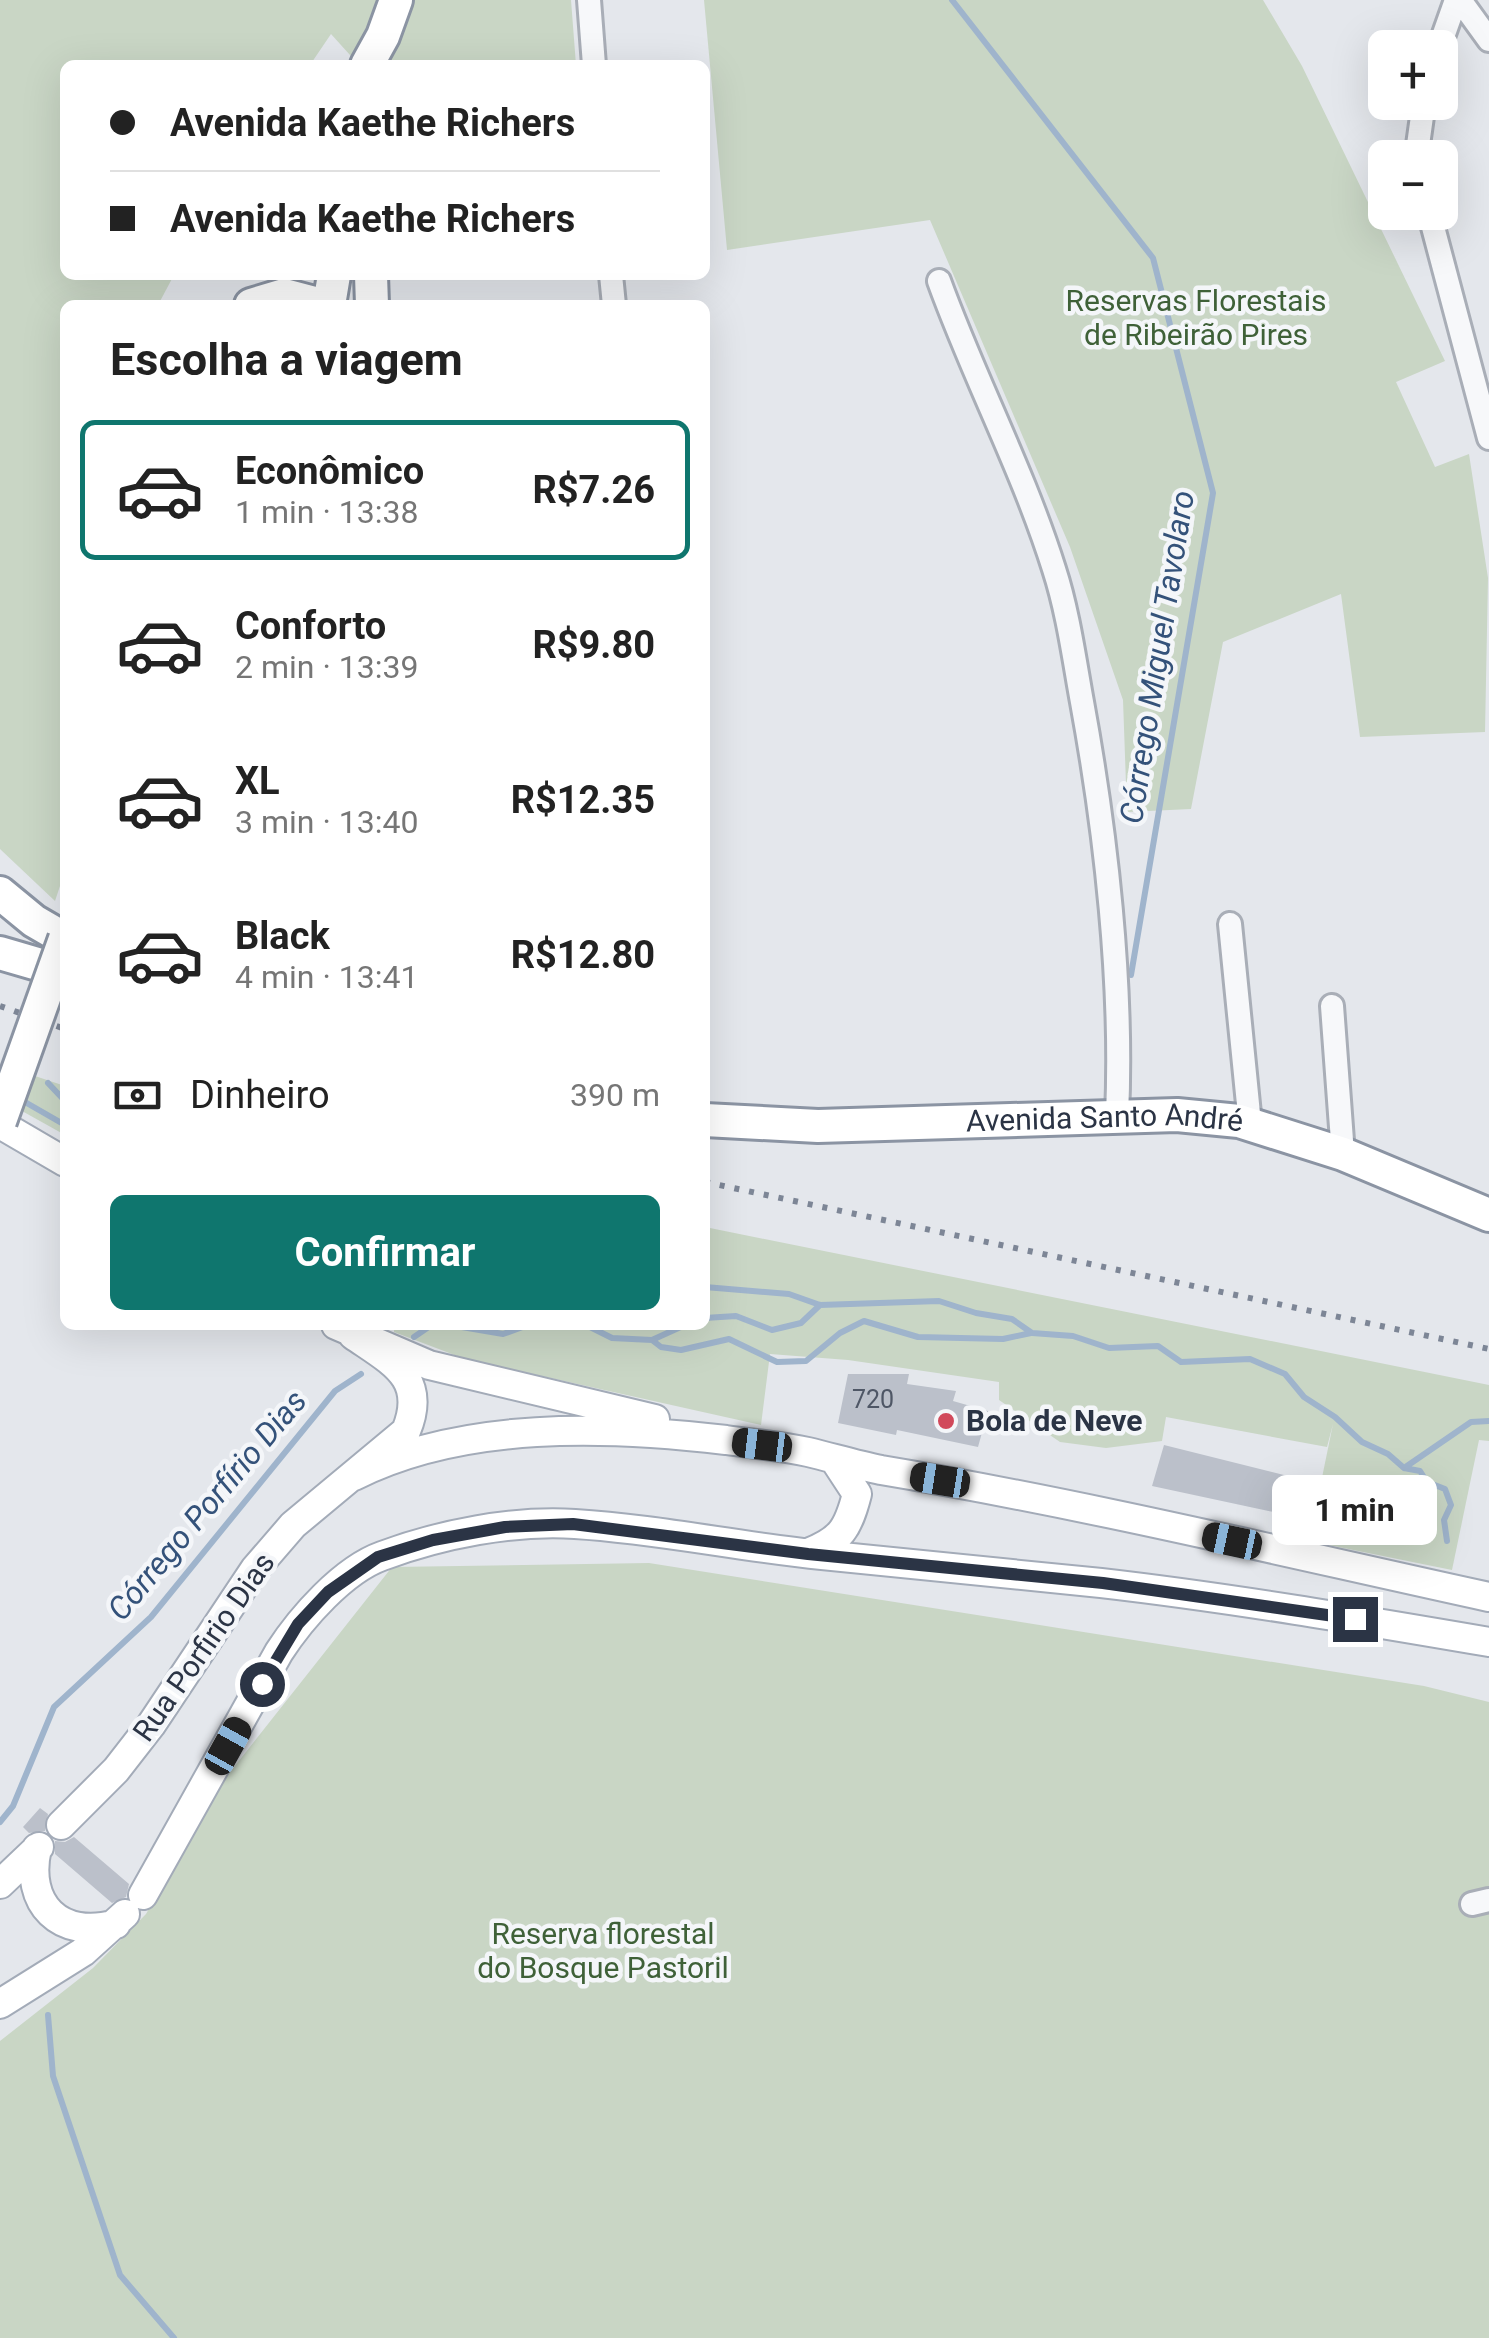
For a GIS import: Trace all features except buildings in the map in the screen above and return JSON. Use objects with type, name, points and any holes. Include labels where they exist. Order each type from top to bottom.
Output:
[{"type":"highway","points":[[376,55],[396,0]]},
{"type":"highway","points":[[0,893],[60,936]]},
{"type":"highway","points":[[0,953],[60,971]]},
{"type":"highway","points":[[0,1123],[60,953]]},
{"type":"highway","name":"Avenida Santo André","points":[[710,1120],[818,1126],[1177,1115],[1250,1124],[1342,1154],[1489,1215]]},
{"type":"main road","points":[[0,1123],[60,1159]]},
{"type":"main road","points":[[344,1330],[430,1365],[762,1445]]},
{"type":"main road","points":[[344,1330],[402,1372],[412,1386],[414,1401],[406,1432],[354,1476]]},
{"type":"main road","points":[[354,1476],[418,1449],[580,1430],[635,1430],[808,1452],[836,1462],[975,1485],[1489,1597]]},
{"type":"main road","points":[[808,1554],[836,1542],[852,1512],[857,1494],[836,1462]]},
{"type":"main road","name":"Rua Porfirio Dias","points":[[0,1884],[116,1770],[151,1725],[256,1569],[293,1524],[354,1476]]},
{"type":"main road","points":[[0,2004],[54,1973],[128,1911],[298,1624],[328,1592],[378,1557],[433,1540],[505,1527],[573,1524],[808,1554],[1103,1583],[1321,1613],[1489,1642]]},
{"type":"main road","points":[[47,1839],[32,1868],[34,1887],[44,1906],[58,1920],[76,1928],[96,1930],[128,1911]]},
{"type":"street","points":[[589,0],[594,60]]},
{"type":"street","points":[[1446,30],[1458,0],[1489,40]]},
{"type":"street","points":[[1434,230],[1489,438]]},
{"type":"street","points":[[939,281],[1040,525],[1073,650],[1105,850],[1120,1062],[1117,1116]]},
{"type":"street","points":[[1230,924],[1250,1124]]},
{"type":"street","points":[[1332,1006],[1342,1154]]},
{"type":"green space","points":[[0,0],[571,0],[576,60],[354,60],[331,34],[313,60],[60,60],[60,280],[171,280],[161,300],[60,300],[60,886],[55,901],[0,849]]},
{"type":"green space","name":"Reservas Florestais de Ribeirão Pires","points":[[704,0],[1263,0],[1302,66],[1368,202],[1368,230],[1381,230],[1445,361],[1396,382],[1435,467],[1469,454],[1488,578],[1485,732],[1360,737],[1341,594],[1223,642],[1191,809],[1127,812],[1123,700],[1070,547],[930,220],[727,250]]},
{"type":"green space","points":[[35,1076],[60,1084],[60,1132],[22,1111]]},
{"type":"green space","points":[[710,1228],[1489,1385],[1489,1441],[1479,1440],[1452,1570],[1309,1541],[1333,1424],[1327,1447],[1166,1417],[1162,1441],[1106,1448],[1060,1442],[999,1400],[999,1382],[848,1360],[770,1354],[761,1425],[465,1359],[394,1332],[710,1330]]},
{"type":"green space","name":"Reserva florestal do Bosque Pastoril","points":[[649,1563],[1424,1686],[1489,1702],[1489,2338],[0,2338],[0,2041],[93,1968],[146,1914],[219,1786],[392,1567]]},
{"type":"waterway","name":"Córrego Miguel Tavolaro","points":[[952,0],[1153,258],[1213,493],[1131,975]]},
{"type":"waterway","points":[[48,1083],[60,1096]]},
{"type":"waterway","points":[[18,1098],[60,1122]]},
{"type":"waterway","points":[[710,1287],[789,1294],[820,1305],[939,1301],[1012,1319],[1032,1333],[1073,1336],[1109,1348],[1158,1346],[1181,1362],[1250,1359],[1285,1374],[1304,1397],[1335,1417],[1362,1442],[1388,1454],[1404,1468],[1420,1471],[1427,1482],[1445,1489],[1451,1505],[1444,1520],[1447,1541]]},
{"type":"waterway","points":[[710,1318],[736,1316],[772,1330],[801,1323],[820,1305]]},
{"type":"waterway","points":[[652,1340],[661,1347],[681,1350],[729,1339],[777,1362],[806,1361],[840,1333],[864,1321],[918,1337],[1003,1339],[1031,1333]]},
{"type":"waterway","name":"Córrego Porfírio Dias","points":[[414,1337],[424,1330]]},
{"type":"waterway","points":[[479,1330],[503,1334],[514,1330]]},
{"type":"waterway","points":[[596,1330],[612,1338],[652,1340],[674,1330]]},
{"type":"waterway","name":"Córrego Porfírio Dias","points":[[0,1822],[13,1806],[54,1707],[151,1617],[335,1391],[361,1374]]},
{"type":"waterway","points":[[1404,1468],[1471,1422],[1489,1421]]},
{"type":"waterway","name":"Córrego Porfírio Dias","points":[[48,2015],[53,2076],[120,2275],[174,2338]]},
{"type":"railway","points":[[0,1006],[60,1027]]},
{"type":"railway","points":[[710,1183],[1489,1349]]},
{"type":"place","name":"Bola de Neve","points":[[946,1421]]},
{"type":"route","points":[[262,1684],[298,1624],[328,1592],[378,1557],[433,1540],[505,1527],[573,1524],[808,1554],[1103,1583],[1355,1619]]}]
